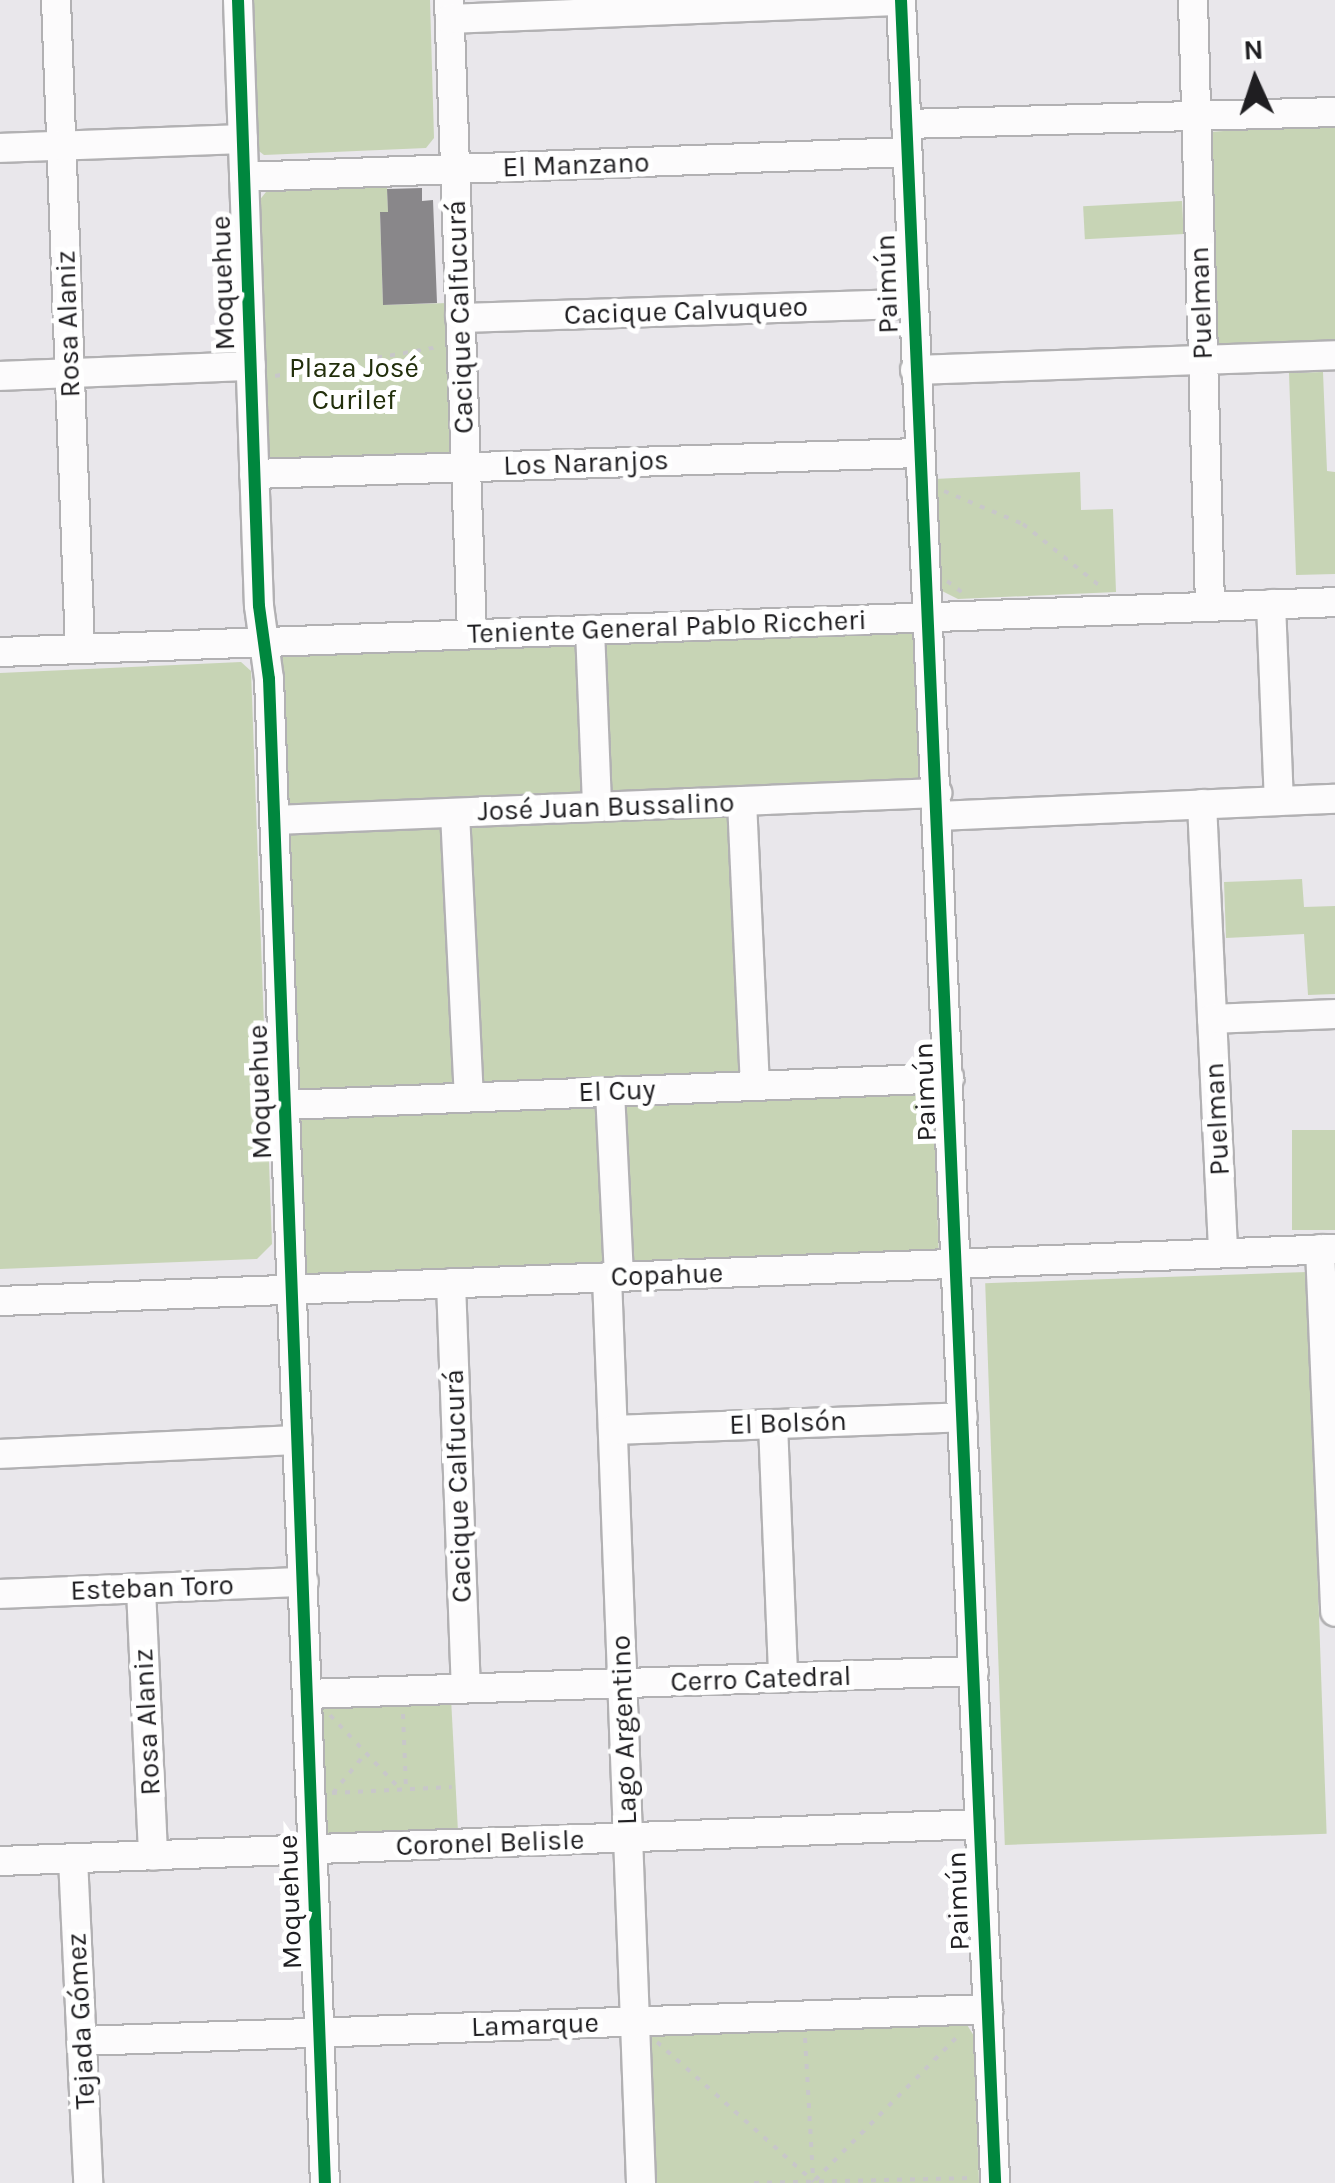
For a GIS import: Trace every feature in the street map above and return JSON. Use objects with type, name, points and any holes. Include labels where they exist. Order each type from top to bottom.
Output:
[{"type":"street","name":"Rosa Alaniz","points":[[56,0],[80,649]]},
{"type":"street","name":"Moquehue","points":[[238,0],[256,372],[254,474],[275,820],[304,1582],[322,1707],[313,1849],[325,2183]]},
{"type":"street","name":"Puelman","points":[[1192,0],[1210,606]]},
{"type":"street","points":[[449,9],[901,1]]},
{"type":"street","name":"Paimún","points":[[901,1],[923,584],[930,617],[995,2183]]},
{"type":"street","name":"Cacique Calfucurá","points":[[449,9],[472,634]]},
{"type":"street","name":"El Manzano","points":[[244,177],[455,169],[1196,116],[1335,112]]},
{"type":"street","points":[[0,148],[243,139]]},
{"type":"street","name":"Cacique Calvuqueo","points":[[460,318],[912,304]]},
{"type":"street","points":[[915,370],[1335,355]]},
{"type":"street","points":[[0,376],[256,372]]},
{"type":"street","name":"Los Naranjos","points":[[254,474],[918,453]]},
{"type":"street","name":"Teniente General Pablo Riccheri","points":[[0,652],[1335,602]]},
{"type":"street","points":[[1271,604],[1279,801]]},
{"type":"street","points":[[590,630],[597,807]]},
{"type":"street","name":"José Juan Bussalino","points":[[275,820],[742,801],[1202,804],[1335,798]]},
{"type":"street","points":[[742,801],[756,1086]]},
{"type":"street","name":"Puelman","points":[[1202,804],[1223,1253]]},
{"type":"street","points":[[455,813],[469,1098]]},
{"type":"street","points":[[1212,1019],[1335,1014]]},
{"type":"street","name":"El Cuy","points":[[286,1105],[949,1078]]},
{"type":"street","name":"Lago Argentino","points":[[610,1092],[613,1430],[628,1837],[649,2034],[640,2183]]},
{"type":"street","points":[[1327,1249],[1335,1612]]},
{"type":"street","name":"Copahue","points":[[0,1302],[1327,1249]]},
{"type":"street","name":"Cacique Calfucurá","points":[[451,1284],[466,1688]]},
{"type":"street","name":"El Bolsón","points":[[613,1430],[963,1417]]},
{"type":"street","points":[[773,1424],[783,1678]]},
{"type":"street","points":[[0,1454],[298,1440]]},
{"type":"street","name":"Esteban Toro","points":[[0,1594],[304,1582]]},
{"type":"street","name":"Rosa Alaniz","points":[[142,1589],[153,1856]]},
{"type":"street","name":"Cerro Catedral","points":[[322,1707],[466,1688],[974,1671]]},
{"type":"street","name":"Coronel Belisle","points":[[0,1861],[980,1824]]},
{"type":"street","name":"Tejada Gómez","points":[[74,1858],[88,2183]]},
{"type":"street","name":"Lamarque","points":[[82,2042],[320,2033],[649,2034],[988,2009]]},
{"type":"path","points":[[256,372],[445,345]]},
{"type":"path","points":[[939,478],[941,507]]},
{"type":"path","points":[[940,489],[1022,524],[1102,588]]},
{"type":"path","points":[[944,579],[961,594],[978,593]]},
{"type":"path","points":[[1084,588],[1116,587]]},
{"type":"path","points":[[402,1704],[403,1790]]},
{"type":"path","points":[[322,1707],[403,1790]]},
{"type":"path","points":[[366,1753],[330,1793],[452,1787]]},
{"type":"path","points":[[813,2183],[965,2029]]},
{"type":"path","points":[[804,2030],[813,2183]]},
{"type":"path","points":[[649,2034],[813,2183]]},
{"type":"path","points":[[754,2183],[974,2178],[974,2183]]},
{"type":"green space","points":[[250,0],[430,0],[434,138],[426,148],[264,155],[255,148]]},
{"type":"green space","points":[[1335,123],[1335,343],[1221,346],[1216,343],[1210,132]]},
{"type":"green space","name":"Plaza José Curilef","points":[[387,187],[388,212],[380,213],[383,305],[448,303],[452,451],[450,455],[268,465],[258,202],[266,192]]},
{"type":"green space","points":[[1182,201],[1184,234],[1085,239],[1083,206]]},
{"type":"green space","points":[[1323,372],[1327,471],[1335,472],[1335,574],[1296,575],[1289,373]]},
{"type":"green space","points":[[1080,472],[1081,510],[1113,509],[1116,592],[958,599],[942,591],[934,479]]},
{"type":"green space","points":[[917,631],[922,786],[604,797],[598,642]]},
{"type":"green space","points":[[583,642],[588,797],[282,808],[276,653]]},
{"type":"green space","points":[[241,662],[251,671],[272,1244],[257,1259],[0,1269],[0,673]]},
{"type":"green space","points":[[731,811],[745,1074],[481,1087],[467,825]]},
{"type":"green space","points":[[445,822],[454,1085],[292,1090],[283,828]]},
{"type":"green space","points":[[1302,879],[1304,907],[1335,906],[1335,994],[1308,995],[1304,934],[1226,938],[1224,882]]},
{"type":"green space","points":[[933,1088],[939,1251],[625,1262],[619,1099]]},
{"type":"green space","points":[[603,1102],[609,1266],[302,1277],[296,1113]]},
{"type":"green space","points":[[1292,1130],[1335,1130],[1335,1230],[1292,1230]]},
{"type":"green space","points":[[1307,1272],[1327,1834],[1005,1845],[985,1283]]},
{"type":"green space","points":[[451,1698],[458,1833],[328,1840],[321,1705]]},
{"type":"green space","points":[[964,2020],[974,2036],[979,2183],[650,2183],[649,2035],[653,2032]]},
{"type":"building","points":[[422,188],[422,201],[433,200],[437,303],[383,305],[380,212],[388,212],[387,189]]},
{"type":"cycle path","points":[[238,0],[259,606],[269,679],[325,2183]]},
{"type":"cycle path","points":[[901,0],[995,2183]]}]
